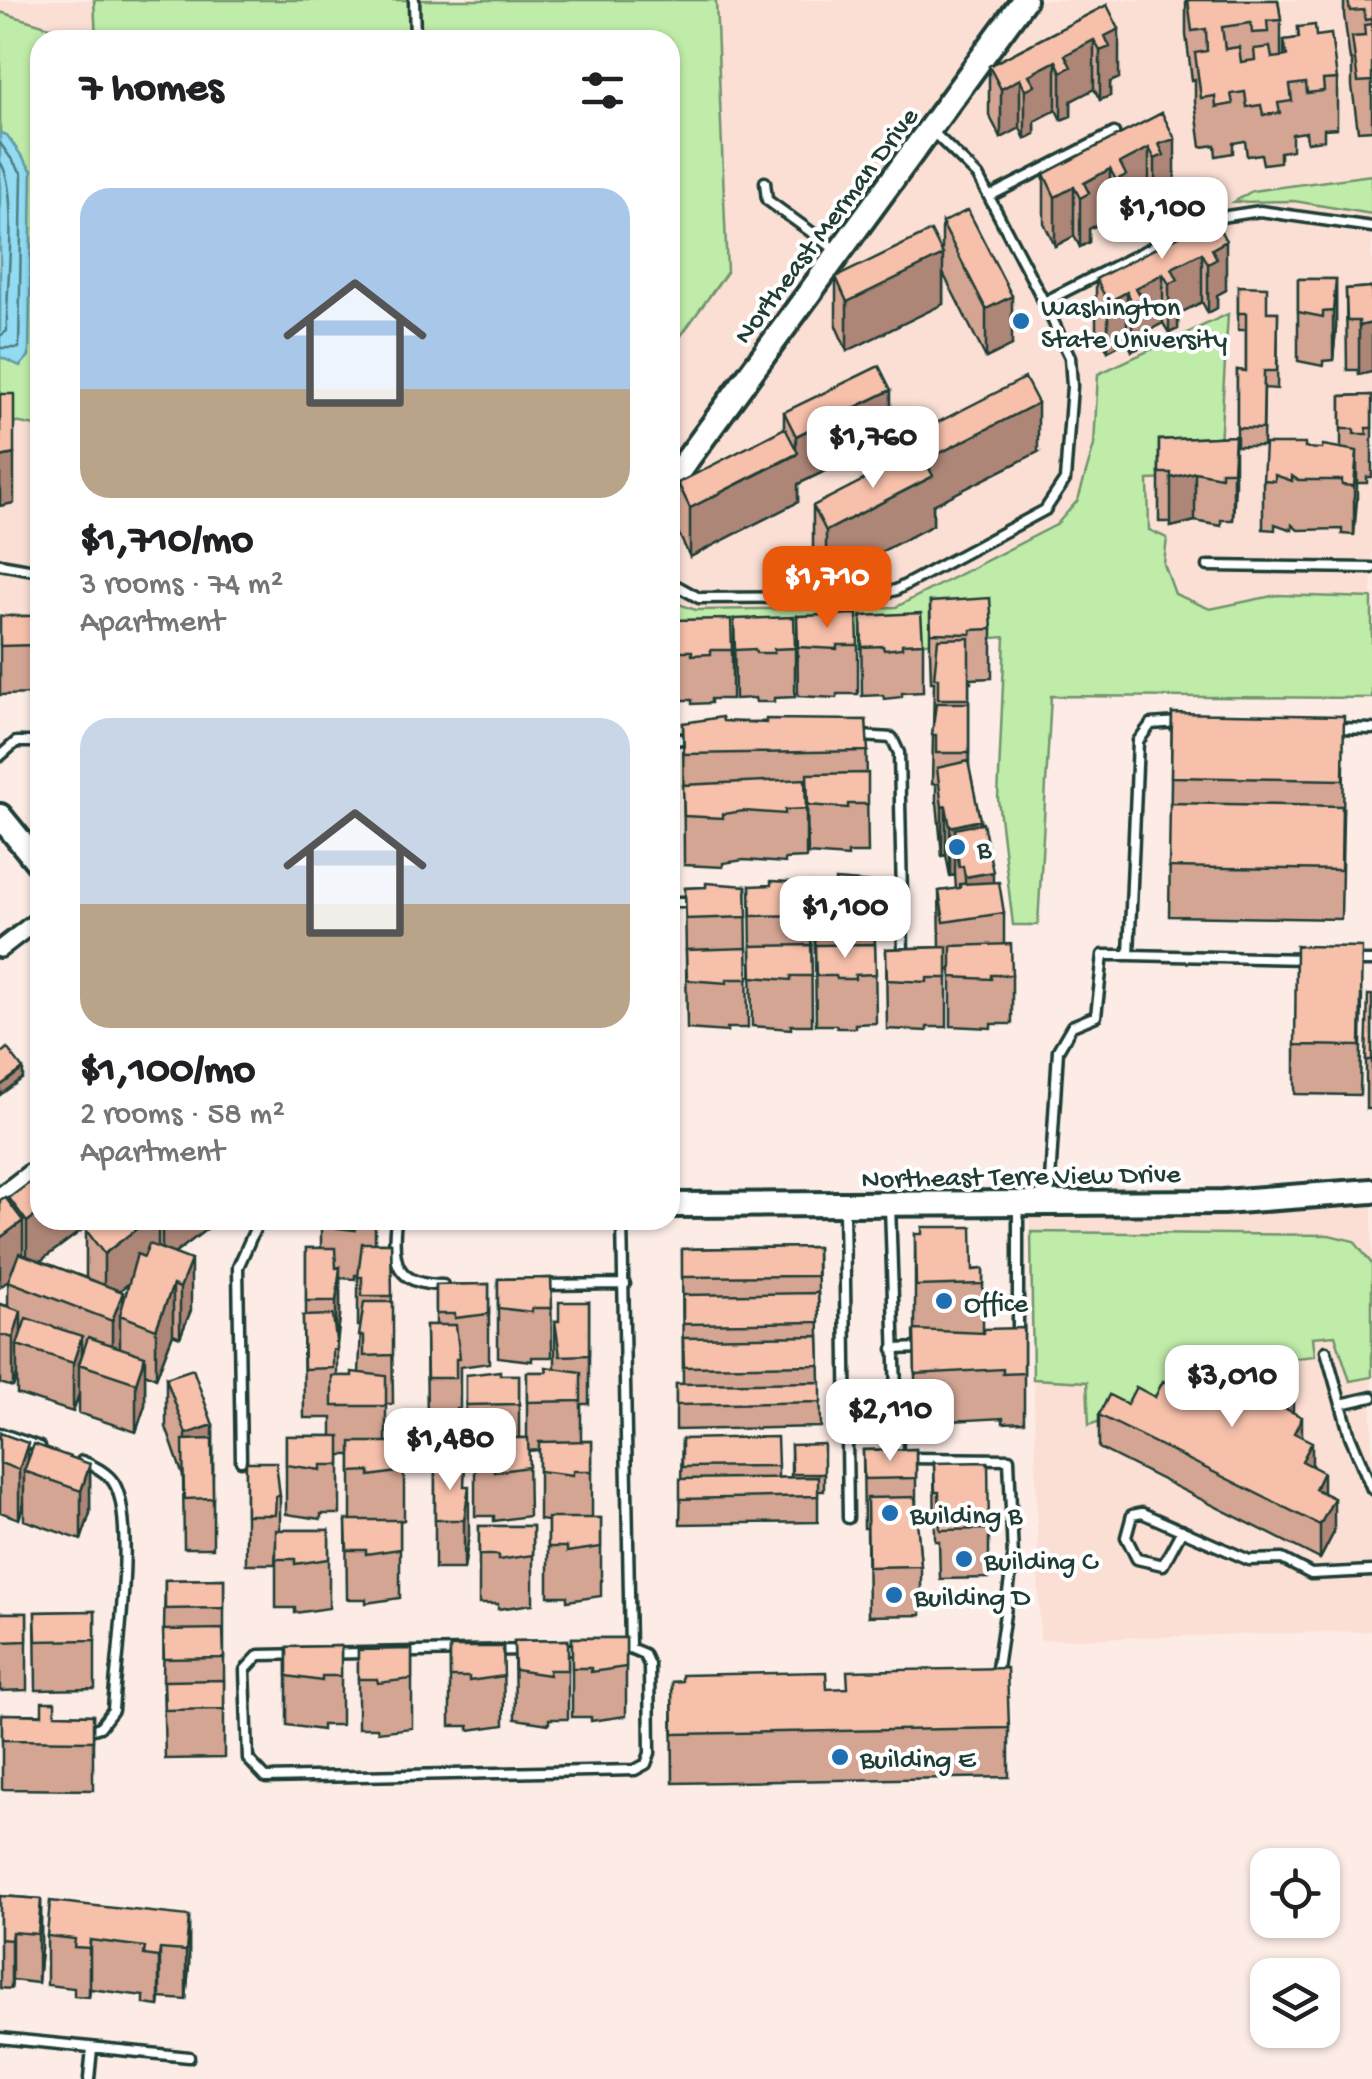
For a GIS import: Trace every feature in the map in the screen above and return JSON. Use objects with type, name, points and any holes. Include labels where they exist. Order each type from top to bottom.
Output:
[{"type":"main road","name":"Northeast Merman Drive","points":[[680,469],[1024,0]]},
{"type":"main road","points":[[0,816],[30,853]]},
{"type":"main road","name":"Northeast Terre View Drive","points":[[680,1205],[1278,1201],[1372,1192]]},
{"type":"street","points":[[0,949],[30,926]]},
{"type":"street","points":[[0,1196],[30,1173]]},
{"type":"lane","points":[[414,0],[414,30]]},
{"type":"lane","points":[[680,587],[700,598],[868,597],[896,590],[1045,510],[1065,480],[1072,386],[1070,357],[990,196],[962,157],[931,130]]},
{"type":"lane","points":[[990,196],[1114,133]]},
{"type":"lane","points":[[766,182],[767,200],[839,252]]},
{"type":"lane","points":[[1044,302],[1208,218],[1260,211],[1372,227]]},
{"type":"lane","points":[[0,564],[30,569]]},
{"type":"lane","points":[[1208,566],[1372,568]]},
{"type":"lane","points":[[1129,955],[1140,734],[1160,722],[1196,723]]},
{"type":"lane","points":[[1320,727],[1372,729]]},
{"type":"lane","points":[[848,736],[885,736],[897,745],[903,966]]},
{"type":"lane","points":[[680,740],[698,737]]},
{"type":"lane","points":[[0,756],[16,742],[30,742]]},
{"type":"lane","points":[[844,899],[902,898]]},
{"type":"lane","points":[[680,902],[708,902]]},
{"type":"lane","points":[[1049,1203],[1058,1050],[1072,1026],[1096,1016],[1103,954],[1317,960]]},
{"type":"lane","points":[[1336,960],[1372,961]]},
{"type":"lane","points":[[1009,1342],[1020,1332],[1018,1204]]},
{"type":"lane","points":[[844,1206],[848,1518]]},
{"type":"lane","points":[[890,1206],[899,1458],[1009,1459],[1014,1560],[994,1686]]},
{"type":"lane","points":[[241,1462],[238,1267],[255,1230]]},
{"type":"lane","points":[[396,1230],[398,1267],[404,1278],[416,1284],[460,1285]]},
{"type":"lane","points":[[622,1230],[630,1648]]},
{"type":"lane","points":[[534,1284],[625,1284]]},
{"type":"lane","points":[[893,1349],[933,1348]]},
{"type":"lane","points":[[1326,1351],[1372,1490]]},
{"type":"lane","points":[[1341,1404],[1372,1397]]},
{"type":"lane","points":[[0,1433],[56,1452]]},
{"type":"lane","points":[[64,1734],[100,1726],[112,1710],[124,1533],[122,1504],[112,1480],[74,1459]]},
{"type":"lane","points":[[1182,1530],[1170,1558],[1162,1565],[1138,1559],[1126,1537],[1132,1515],[1142,1513],[1182,1530],[1249,1560],[1282,1559],[1310,1574],[1372,1571]]},
{"type":"lane","points":[[630,1648],[644,1654],[649,1666],[650,1753],[646,1764],[635,1770],[266,1778],[248,1759],[245,1670],[259,1654],[630,1648]]},
{"type":"lane","points":[[0,2038],[189,2058]]},
{"type":"lane","points":[[88,2079],[92,2048]]},
{"type":"shaded area","name":"Washington State University","points":[[0,0],[1372,0],[1372,698],[1015,696],[1015,603],[884,612],[680,612],[680,30],[30,30],[30,614],[0,615]]},
{"type":"shaded area","points":[[1372,1191],[1372,1631],[1040,1640],[1029,1203]]},
{"type":"green space","points":[[94,0],[716,0],[727,272],[680,337],[680,30],[96,30]]},
{"type":"green space","points":[[0,12],[60,30],[30,30],[30,425],[0,419]]},
{"type":"green space","points":[[1372,175],[1372,214],[1294,201],[1234,202],[1252,191]]},
{"type":"green space","points":[[1228,314],[1218,477],[1148,480],[1149,530],[1167,538],[1164,564],[1175,594],[1210,609],[1277,595],[1372,598],[1372,698],[1051,696],[1038,925],[1013,925],[998,799],[1005,637],[680,662],[680,604],[696,610],[896,607],[1056,525],[1078,500],[1094,445],[1098,374]]},
{"type":"green space","points":[[1031,1232],[1329,1235],[1354,1241],[1372,1264],[1372,1377],[1350,1381],[1335,1335],[1313,1337],[1315,1356],[1271,1361],[1089,1425],[1087,1382],[1033,1379]]},
{"type":"water","points":[[0,133],[7,135],[30,168],[30,294],[29,356],[20,366],[0,357]]},
{"type":"building","points":[[1188,0],[1278,0],[1281,20],[1267,21],[1268,32],[1252,33],[1251,23],[1222,27],[1225,49],[1239,47],[1241,62],[1255,60],[1254,49],[1270,47],[1272,58],[1287,56],[1284,40],[1299,38],[1298,27],[1315,25],[1316,36],[1331,34],[1337,79],[1323,80],[1324,91],[1307,93],[1306,83],[1290,85],[1292,101],[1278,103],[1280,113],[1263,115],[1261,105],[1247,107],[1245,92],[1231,94],[1233,104],[1216,107],[1215,96],[1201,98],[1195,53],[1207,51],[1206,29],[1192,31]]},
{"type":"building","points":[[1348,0],[1372,0],[1372,19],[1365,20],[1364,10],[1350,11]]},
{"type":"building","points":[[1107,5],[1119,29],[1105,36],[1110,47],[1100,51],[1094,40],[1065,55],[1071,67],[1061,72],[1056,61],[1029,75],[1035,85],[1025,90],[1020,79],[1001,89],[989,66]]},
{"type":"building","points":[[1372,24],[1372,81],[1358,82],[1352,37],[1365,36],[1364,25]]},
{"type":"building","points":[[1162,113],[1175,139],[1159,144],[1164,155],[1155,159],[1149,148],[1120,163],[1126,175],[1116,180],[1110,169],[1084,183],[1089,193],[1080,198],[1074,187],[1055,197],[1044,174]]},
{"type":"building","points":[[968,210],[1012,296],[986,309],[942,223]]},
{"type":"building","points":[[1214,218],[1226,241],[1212,249],[1217,259],[1208,264],[1202,253],[1172,268],[1178,280],[1169,284],[1163,274],[1136,288],[1142,298],[1132,302],[1127,292],[1108,302],[1096,279]]},
{"type":"building","points":[[931,231],[943,255],[847,302],[836,277]]},
{"type":"building","points":[[1298,279],[1336,279],[1333,311],[1323,312],[1323,317],[1298,312]]},
{"type":"building","points":[[1238,286],[1267,287],[1267,312],[1278,312],[1277,371],[1264,371],[1263,429],[1237,428],[1237,370],[1246,371],[1246,313],[1238,313]]},
{"type":"building","points":[[1372,287],[1372,323],[1359,326],[1359,321],[1347,321],[1346,289]]},
{"type":"building","points":[[879,366],[891,390],[796,436],[784,412]]},
{"type":"building","points":[[1025,378],[1038,403],[930,458],[917,433]]},
{"type":"building","points":[[0,394],[14,394],[14,454],[0,457]]},
{"type":"building","points":[[1372,395],[1372,428],[1366,428],[1367,434],[1341,429],[1341,396]]},
{"type":"building","points":[[785,428],[798,453],[690,508],[680,482]]},
{"type":"building","points":[[1235,436],[1233,471],[1221,471],[1221,477],[1195,472],[1171,478],[1171,473],[1159,473],[1159,440]]},
{"type":"building","points":[[1265,444],[1305,444],[1305,448],[1322,449],[1323,445],[1357,451],[1354,486],[1342,485],[1342,480],[1298,480],[1292,476],[1292,481],[1275,475],[1275,481],[1263,480]]},
{"type":"building","points":[[920,451],[933,476],[826,531],[813,506]]},
{"type":"building","points":[[990,598],[992,629],[971,630],[971,634],[931,633],[930,602]]},
{"type":"building","points":[[921,613],[923,643],[884,650],[883,646],[862,647],[861,616]]},
{"type":"building","points":[[857,614],[858,645],[837,645],[837,649],[798,647],[797,616]]},
{"type":"building","points":[[0,616],[30,616],[30,645],[0,646]]},
{"type":"building","points":[[794,617],[795,648],[774,649],[774,653],[735,650],[734,619]]},
{"type":"building","points":[[731,619],[732,650],[692,655],[692,651],[680,651],[680,620]]},
{"type":"building","points":[[969,638],[969,699],[938,699],[938,678],[934,678],[938,639]]},
{"type":"building","points":[[936,703],[969,703],[969,753],[936,753],[936,735],[932,735]]},
{"type":"building","points":[[1172,713],[1344,716],[1343,780],[1171,777]]},
{"type":"building","points":[[722,717],[723,721],[766,723],[766,719],[866,720],[868,751],[684,754],[683,723]]},
{"type":"building","points":[[968,761],[980,820],[950,827],[946,806],[942,807],[937,768]]},
{"type":"building","points":[[868,773],[868,804],[848,804],[848,808],[808,805],[807,774]]},
{"type":"building","points":[[805,779],[806,809],[785,810],[785,814],[744,811],[723,814],[723,818],[684,816],[683,785]]},
{"type":"building","points":[[1170,803],[1342,806],[1341,870],[1169,867]]},
{"type":"building","points":[[983,823],[993,872],[965,877],[963,866],[959,867],[955,829]]},
{"type":"building","points":[[835,880],[874,883],[875,914],[815,916],[814,885],[835,884]]},
{"type":"building","points":[[771,881],[810,883],[811,915],[751,916],[750,886],[771,885]]},
{"type":"building","points":[[999,882],[1004,913],[944,922],[939,891],[960,888],[960,884]]},
{"type":"building","points":[[706,883],[746,886],[747,917],[686,919],[685,888],[706,887]]},
{"type":"building","points":[[875,944],[876,974],[855,975],[855,979],[816,976],[815,945]]},
{"type":"building","points":[[1011,944],[1012,975],[991,975],[991,979],[951,977],[951,946]]},
{"type":"building","points":[[811,945],[812,976],[791,976],[791,980],[752,977],[751,946]]},
{"type":"building","points":[[1296,946],[1362,947],[1360,1046],[1295,1045]]},
{"type":"building","points":[[947,947],[947,978],[927,978],[927,982],[887,980],[886,949]]},
{"type":"building","points":[[747,948],[748,979],[727,979],[727,983],[687,980],[686,950]]},
{"type":"building","points":[[1368,995],[1372,995],[1372,1060],[1366,1060]]},
{"type":"building","points":[[7,1048],[23,1069],[0,1086],[0,1054]]},
{"type":"building","points":[[30,1182],[30,1220],[27,1222],[9,1198]]},
{"type":"building","points":[[5,1197],[23,1221],[0,1238],[0,1200]]},
{"type":"building","points":[[922,1227],[972,1227],[973,1270],[983,1269],[983,1284],[916,1286],[915,1234],[922,1234]]},
{"type":"building","points":[[86,1230],[135,1230],[104,1254]]},
{"type":"building","points":[[362,1243],[391,1243],[392,1296],[362,1296],[362,1277],[358,1277]]},
{"type":"building","points":[[149,1244],[191,1260],[180,1288],[173,1285],[156,1329],[120,1315],[137,1254],[144,1257]]},
{"type":"building","points":[[817,1247],[817,1276],[682,1277],[682,1249]]},
{"type":"building","points":[[306,1248],[335,1248],[336,1268],[340,1267],[336,1301],[306,1301]]},
{"type":"building","points":[[19,1253],[123,1292],[112,1321],[8,1281]]},
{"type":"building","points":[[551,1278],[552,1308],[532,1308],[532,1312],[498,1308],[498,1279]]},
{"type":"building","points":[[489,1284],[489,1314],[455,1318],[455,1314],[436,1314],[436,1285]]},
{"type":"building","points":[[818,1293],[819,1322],[683,1324],[683,1295]]},
{"type":"building","points":[[364,1302],[393,1302],[393,1355],[364,1356],[364,1336],[359,1336]]},
{"type":"building","points":[[559,1302],[589,1302],[589,1355],[560,1356],[555,1321],[559,1321]]},
{"type":"building","points":[[0,1304],[21,1311],[13,1338],[0,1334]]},
{"type":"building","points":[[333,1315],[337,1349],[333,1350],[333,1368],[304,1369],[303,1316]]},
{"type":"building","points":[[26,1318],[82,1336],[73,1363],[17,1345]]},
{"type":"building","points":[[426,1325],[456,1325],[460,1359],[456,1359],[456,1378],[427,1378]]},
{"type":"building","points":[[1024,1328],[1024,1373],[1003,1374],[1003,1369],[915,1374],[914,1330],[984,1333],[984,1329]]},
{"type":"building","points":[[819,1336],[820,1365],[684,1367],[683,1338]]},
{"type":"building","points":[[88,1337],[145,1356],[136,1383],[79,1364]]},
{"type":"building","points":[[1241,1347],[1282,1368],[1274,1384],[1293,1394],[1286,1409],[1302,1417],[1294,1433],[1312,1442],[1302,1461],[1323,1472],[1315,1489],[1334,1498],[1320,1525],[1099,1415],[1109,1395],[1127,1404],[1136,1387],[1155,1397],[1163,1381],[1179,1389],[1192,1363],[1206,1371],[1214,1354],[1232,1364]]},
{"type":"building","points":[[546,1367],[581,1372],[581,1401],[527,1402],[527,1372],[547,1372]]},
{"type":"building","points":[[193,1369],[213,1425],[186,1434],[166,1378]]},
{"type":"building","points":[[500,1371],[500,1375],[519,1375],[519,1404],[466,1405],[466,1375]]},
{"type":"building","points":[[352,1372],[386,1376],[386,1406],[332,1406],[332,1376],[352,1376]]},
{"type":"building","points":[[821,1382],[821,1402],[676,1405],[676,1384]]},
{"type":"building","points":[[0,1433],[28,1443],[19,1470],[0,1463]]},
{"type":"building","points":[[286,1436],[340,1436],[340,1465],[321,1465],[321,1470],[286,1465]]},
{"type":"building","points":[[777,1437],[778,1466],[682,1467],[682,1439]]},
{"type":"building","points":[[475,1438],[528,1438],[529,1467],[494,1472],[494,1467],[475,1467]]},
{"type":"building","points":[[212,1439],[213,1498],[184,1499],[183,1440]]},
{"type":"building","points":[[592,1441],[592,1471],[573,1471],[573,1475],[539,1471],[539,1442]]},
{"type":"building","points":[[351,1442],[404,1442],[404,1471],[370,1476],[370,1471],[351,1472]]},
{"type":"building","points":[[34,1444],[90,1464],[81,1491],[24,1471]]},
{"type":"building","points":[[824,1444],[824,1474],[792,1474],[791,1445]]},
{"type":"building","points":[[916,1449],[916,1478],[864,1479],[863,1450]]},
{"type":"building","points":[[246,1462],[276,1462],[280,1496],[276,1496],[275,1515],[246,1515]]},
{"type":"building","points":[[988,1462],[989,1529],[940,1530],[934,1463]]},
{"type":"building","points":[[435,1466],[465,1466],[464,1486],[469,1486],[464,1520],[435,1520]]},
{"type":"building","points":[[818,1477],[818,1496],[680,1499],[680,1479]]},
{"type":"building","points":[[915,1497],[921,1566],[868,1567],[867,1498]]},
{"type":"building","points":[[548,1518],[601,1518],[601,1547],[567,1552],[567,1547],[548,1547]]},
{"type":"building","points":[[346,1520],[400,1520],[400,1549],[366,1554],[366,1550],[347,1550]]},
{"type":"building","points":[[479,1526],[533,1526],[533,1555],[498,1560],[498,1555],[479,1555]]},
{"type":"building","points":[[276,1530],[329,1530],[329,1559],[295,1564],[295,1559],[276,1559]]},
{"type":"building","points":[[224,1579],[224,1608],[165,1609],[165,1580]]},
{"type":"building","points":[[95,1611],[95,1640],[36,1641],[35,1612]]},
{"type":"building","points":[[0,1613],[27,1613],[27,1641],[0,1642]]},
{"type":"building","points":[[223,1629],[224,1658],[164,1659],[163,1630]]},
{"type":"building","points":[[572,1638],[626,1638],[626,1667],[591,1672],[591,1668],[572,1668]]},
{"type":"building","points":[[568,1640],[568,1670],[549,1670],[549,1675],[515,1670],[514,1641]]},
{"type":"building","points":[[341,1646],[341,1676],[322,1676],[322,1681],[287,1676],[287,1647]]},
{"type":"building","points":[[450,1647],[503,1647],[504,1676],[469,1681],[469,1677],[450,1677]]},
{"type":"building","points":[[412,1649],[412,1679],[378,1683],[377,1679],[358,1679],[358,1650]]},
{"type":"building","points":[[1007,1668],[1009,1728],[673,1734],[672,1682],[682,1681],[682,1675],[826,1672],[827,1689],[848,1688],[847,1671]]},
{"type":"building","points":[[224,1680],[224,1709],[165,1710],[164,1681]]},
{"type":"building","points":[[42,1702],[55,1702],[55,1714],[93,1715],[93,1741],[2,1740],[2,1714],[42,1715]]},
{"type":"building","points":[[0,1896],[41,1899],[38,1934],[12,1932],[11,1940],[0,1939]]},
{"type":"building","points":[[50,1901],[189,1916],[186,1951],[160,1949],[159,1957],[144,1955],[145,1947],[90,1940],[89,1948],[74,1947],[75,1939],[47,1936]]},
{"type":"place","name":"Washington State University","points":[[1021,321]]},
{"type":"place","name":"B","points":[[957,847]]},
{"type":"place","name":"Office","points":[[944,1301]]},
{"type":"place","name":"Building B","points":[[890,1513]]},
{"type":"place","name":"Building C","points":[[964,1559]]},
{"type":"place","name":"Building D","points":[[894,1595]]},
{"type":"place","name":"Building E","points":[[840,1757]]}]
